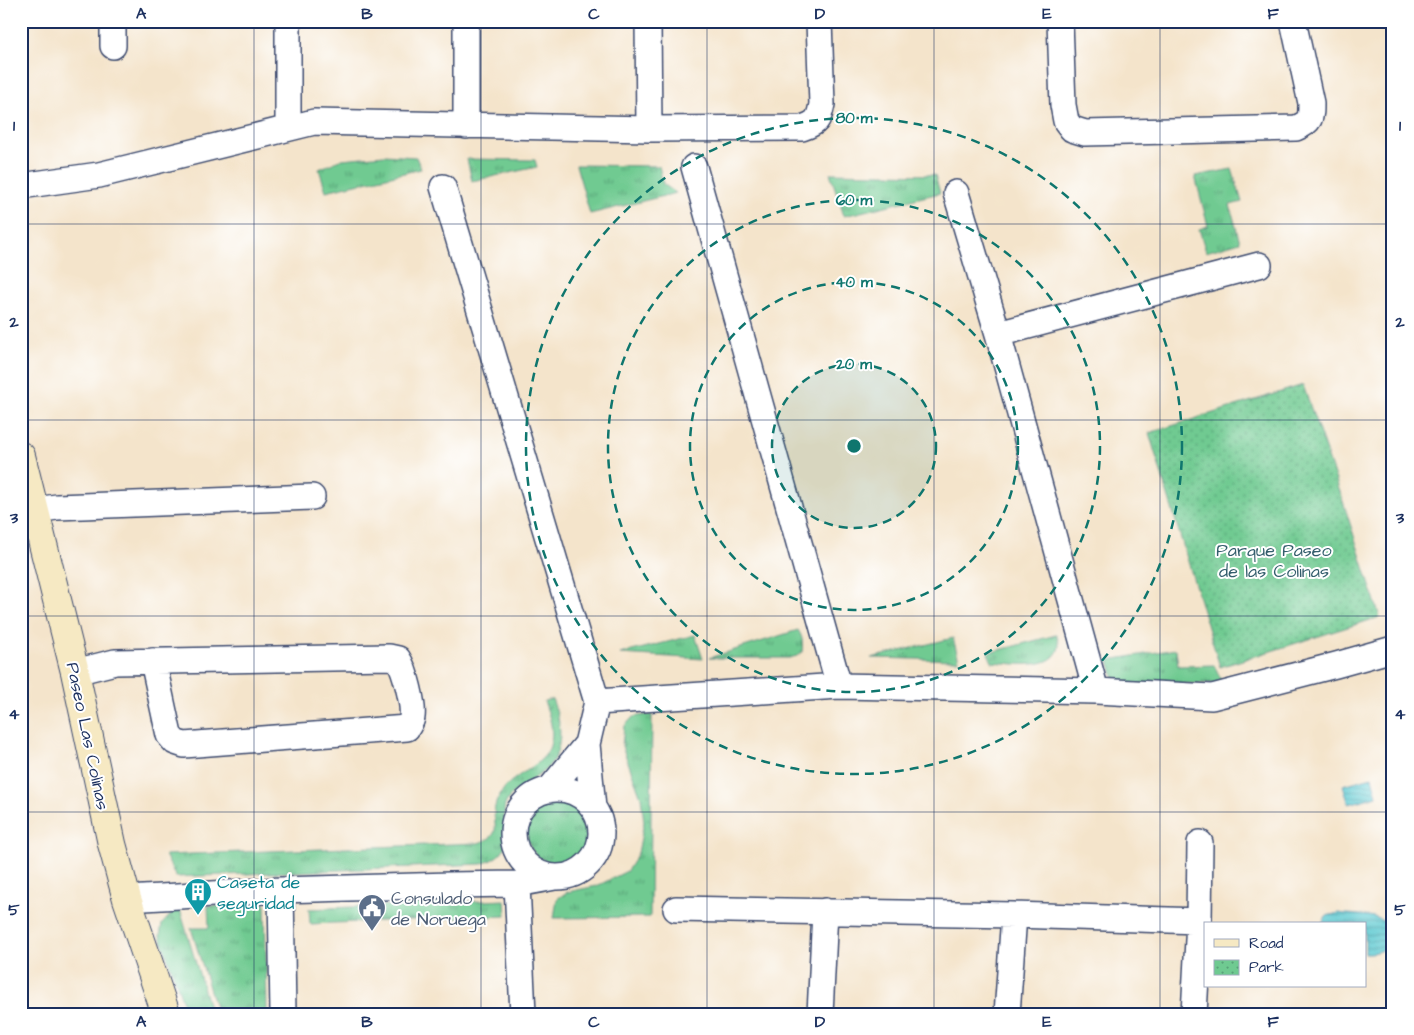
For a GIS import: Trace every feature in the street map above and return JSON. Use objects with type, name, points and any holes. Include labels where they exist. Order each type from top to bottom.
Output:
[{"type":"street","points":[[113,21],[113,46]]},
{"type":"street","points":[[288,21],[288,128]]},
{"type":"street","points":[[466,21],[466,126]]},
{"type":"street","points":[[648,21],[649,129]]},
{"type":"street","points":[[21,186],[99,175],[314,122],[649,129],[802,128],[813,124],[820,117],[822,104],[819,21]]},
{"type":"street","points":[[1060,21],[1063,105],[1066,121],[1072,129],[1085,133],[1296,128],[1306,124],[1311,116],[1311,103],[1293,21]]},
{"type":"street","points":[[694,167],[840,686]]},
{"type":"street","points":[[443,187],[597,702],[587,744],[593,808]]},
{"type":"street","points":[[956,193],[998,334],[1096,691]]},
{"type":"street","points":[[998,334],[1259,265]]},
{"type":"street","name":"Paseo Las Colinas","points":[[21,456],[75,672],[112,844],[127,898],[166,1014]]},
{"type":"street","points":[[35,510],[57,507],[193,500],[312,497]]},
{"type":"street","points":[[597,702],[840,686],[1096,691],[1212,697],[1336,665],[1393,648]]},
{"type":"street","points":[[75,672],[115,662],[153,661],[388,656],[398,659],[404,667],[412,709],[412,719],[407,728],[184,745],[175,742],[169,735],[153,661]]},
{"type":"street","points":[[549,790],[587,744]]},
{"type":"street","points":[[127,898],[280,890],[517,884],[569,875],[581,870],[591,860],[598,848],[601,834],[599,820],[593,808],[584,799],[562,789],[549,790],[537,794],[526,802],[518,812],[513,824],[516,850],[523,861],[532,869],[555,877]]},
{"type":"street","points":[[1194,1014],[1199,921],[1200,843]]},
{"type":"street","points":[[492,885],[516,850]]},
{"type":"street","points":[[517,884],[523,1014]]},
{"type":"street","points":[[280,890],[283,1014]]},
{"type":"street","points":[[676,909],[1014,915],[1199,921]]},
{"type":"street","points":[[820,1014],[825,911]]},
{"type":"street","points":[[1007,1014],[1014,915]]},
{"type":"green space","points":[[384,155],[416,157],[421,169],[326,191],[319,169],[342,159]]},
{"type":"green space","points":[[467,159],[535,160],[537,167],[472,181]]},
{"type":"green space","points":[[576,165],[659,166],[663,184],[676,193],[590,214]]},
{"type":"green space","points":[[1232,169],[1242,202],[1230,205],[1240,242],[1206,252],[1199,229],[1208,226],[1195,176]]},
{"type":"green space","points":[[830,173],[935,175],[940,193],[844,216]]},
{"type":"green space","name":"Parque Paseo de las Colinas","points":[[1303,385],[1380,617],[1220,667],[1149,433]]},
{"type":"green space","points":[[798,630],[802,638],[802,652],[797,656],[789,658],[709,658]]},
{"type":"green space","points":[[695,635],[703,659],[620,654]]},
{"type":"green space","points":[[1056,635],[1059,643],[1058,650],[1054,657],[1047,661],[1029,664],[992,662],[988,653]]},
{"type":"green space","points":[[953,638],[959,660],[871,658]]},
{"type":"green space","points":[[1176,649],[1178,666],[1214,665],[1223,683],[1119,685],[1114,678],[1109,660]]},
{"type":"green space","points":[[552,699],[559,721],[560,732],[557,752],[546,770],[518,789],[507,801],[504,811],[507,841],[502,851],[488,862],[482,864],[176,877],[165,855],[478,843],[487,840],[495,832],[494,810],[503,790],[547,753],[550,746],[552,728],[544,701]]},
{"type":"green space","points":[[652,715],[650,917],[554,918],[557,899],[567,892],[597,886],[627,871],[638,853],[644,822],[641,797],[622,746],[624,727],[633,717]]},
{"type":"green space","points":[[552,802],[564,802],[580,811],[587,821],[589,833],[587,845],[580,855],[564,864],[552,864],[541,859],[532,850],[527,839],[527,827],[532,816],[541,807]]},
{"type":"green space","points":[[505,900],[506,916],[310,924],[309,909]]},
{"type":"green space","points":[[265,903],[267,1014],[217,1014],[191,928],[209,928],[208,906]]},
{"type":"green space","points":[[179,906],[211,1014],[187,1014],[160,936],[162,924]]},
{"type":"water","points":[[1372,777],[1377,796],[1349,804],[1343,785]]},
{"type":"water","points":[[1339,913],[1375,917],[1387,924],[1392,930],[1392,942],[1387,947],[1374,953],[1366,953],[1366,922],[1323,922],[1326,916]]},
{"type":"place","name":"Caseta de seguridad","points":[[198,916]]},
{"type":"place","name":"Consulado de Noruega","points":[[372,932]]}]
